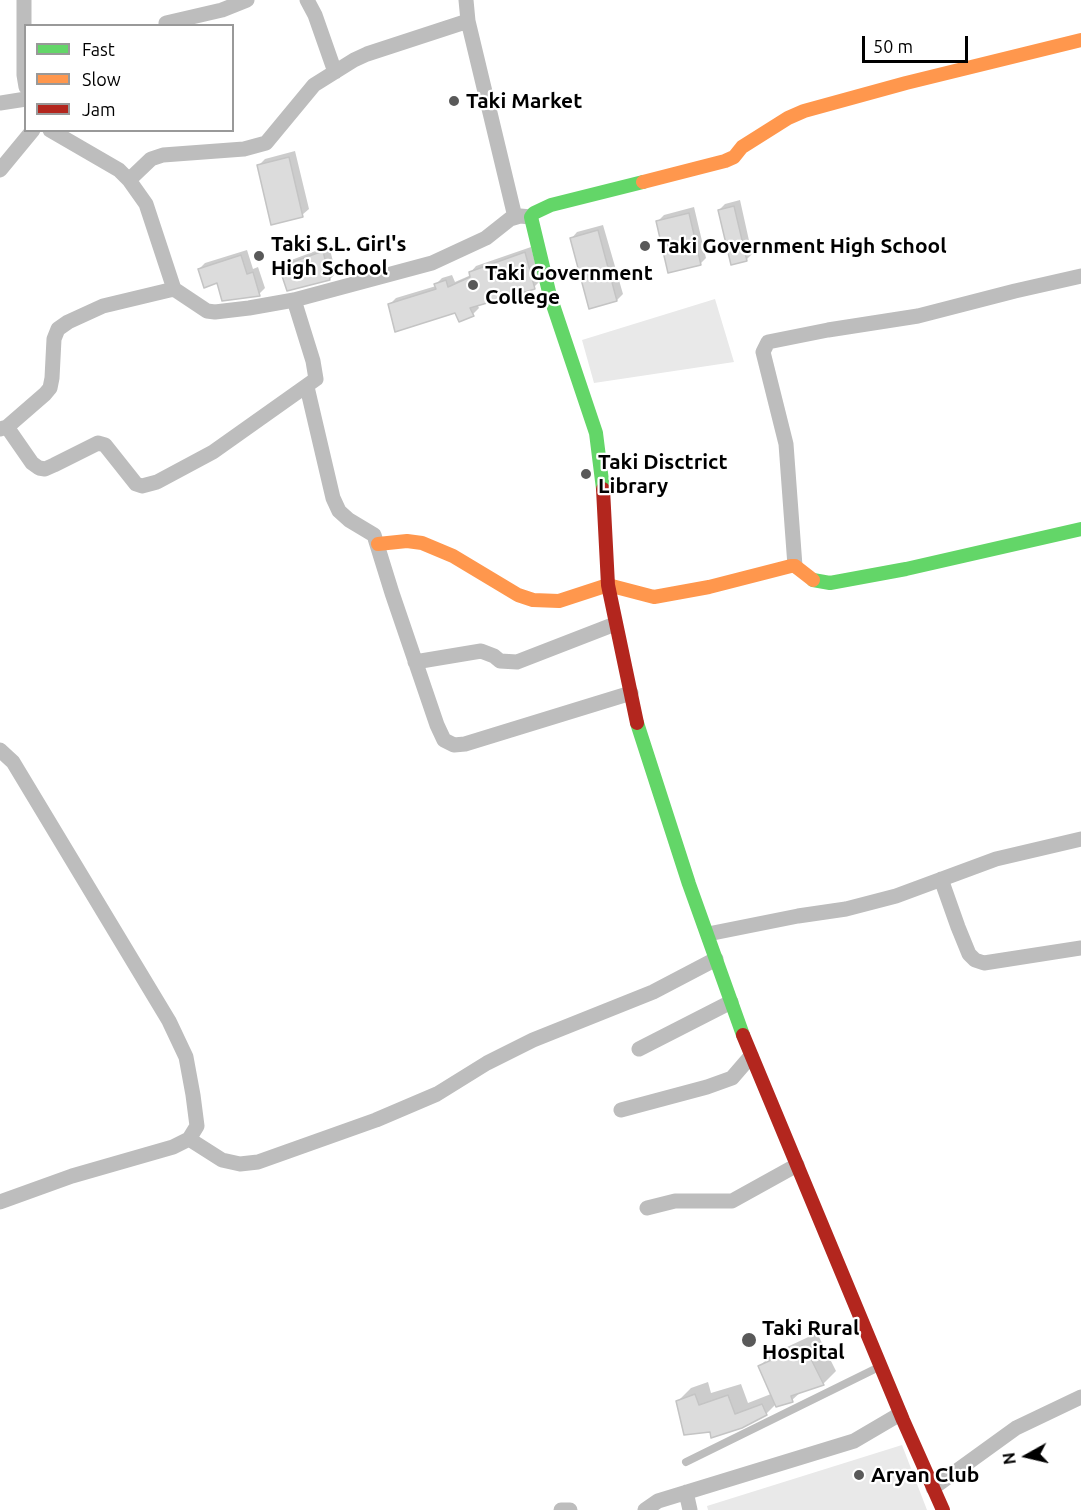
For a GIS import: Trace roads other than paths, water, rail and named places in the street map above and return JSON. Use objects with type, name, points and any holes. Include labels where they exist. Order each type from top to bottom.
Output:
[{"type":"street","points":[[24,0],[24,75]]},
{"type":"street","points":[[166,23],[222,10],[247,0]]},
{"type":"street","points":[[307,0],[335,72]]},
{"type":"street","points":[[468,1],[468,21],[515,217]]},
{"type":"street","points":[[129,180],[151,159],[163,155],[244,149],[266,143],[314,85],[335,72],[367,54],[468,21]]},
{"type":"street","points":[[943,1510],[900,1414],[751,1056],[689,884],[639,731],[608,585],[605,505],[596,433],[550,296],[531,217],[550,205],[725,161],[734,157],[742,147],[788,118],[804,111],[1081,39]]},
{"type":"street","points":[[0,103],[24,99]]},
{"type":"street","points":[[0,170],[31,132]]},
{"type":"street","points":[[53,132],[119,170],[129,180],[146,204],[174,289],[202,309],[215,312],[294,300],[432,263],[486,238],[515,217],[531,217]]},
{"type":"street","points":[[1081,276],[918,316],[768,342],[763,352],[786,444],[795,566],[815,581],[830,583],[906,569],[1081,529]]},
{"type":"street","points":[[174,289],[103,306],[58,329],[54,339],[50,388],[3,428],[32,463],[45,469],[98,443],[105,445],[136,483],[148,486],[213,452],[316,379],[294,300]]},
{"type":"street","points":[[307,387],[336,504],[339,511],[349,520],[374,535],[415,662],[444,740],[454,745],[465,744],[631,693]]},
{"type":"street","points":[[378,544],[407,541],[422,543],[453,556],[518,595],[533,600],[560,601],[608,585],[654,597],[709,587],[795,566]]},
{"type":"street","points":[[415,662],[481,651],[500,661],[517,662],[615,624]]},
{"type":"street","points":[[0,750],[13,762],[169,1021],[186,1057],[197,1126],[189,1139],[173,1147],[72,1176],[0,1202]]},
{"type":"street","points":[[708,934],[846,909],[896,896],[996,859],[1081,839]]},
{"type":"street","points":[[941,879],[969,954],[975,960],[984,963],[1081,948]]},
{"type":"street","points":[[189,1139],[222,1160],[240,1164],[258,1162],[376,1120],[437,1094],[533,1040],[652,993],[716,959]]},
{"type":"street","points":[[639,1049],[731,1002]]},
{"type":"street","points":[[621,1110],[732,1078],[751,1056]]},
{"type":"street","points":[[648,1208],[675,1201],[732,1201],[797,1165]]},
{"type":"street","points":[[933,1488],[1016,1428],[1081,1396]]},
{"type":"street","points":[[645,1510],[658,1501],[854,1441],[900,1414]]},
{"type":"street","points":[[686,1492],[690,1510]]},
{"type":"street","points":[[561,1510],[570,1510]]},
{"type":"lane","points":[[686,1462],[880,1366]]},
{"type":"place","name":"Taki Market","points":[[454,101]]},
{"type":"place","name":"Taki Government High School","points":[[645,246]]},
{"type":"place","name":"Taki S.L. Girl's High School","points":[[259,256]]},
{"type":"place","name":"Taki Government College","points":[[473,285]]},
{"type":"place","name":"Taki Disctrict Library","points":[[586,474]]},
{"type":"place","name":"Taki Rural Hospital","points":[[749,1340]]},
{"type":"place","name":"Aryan Club","points":[[859,1475]]}]
